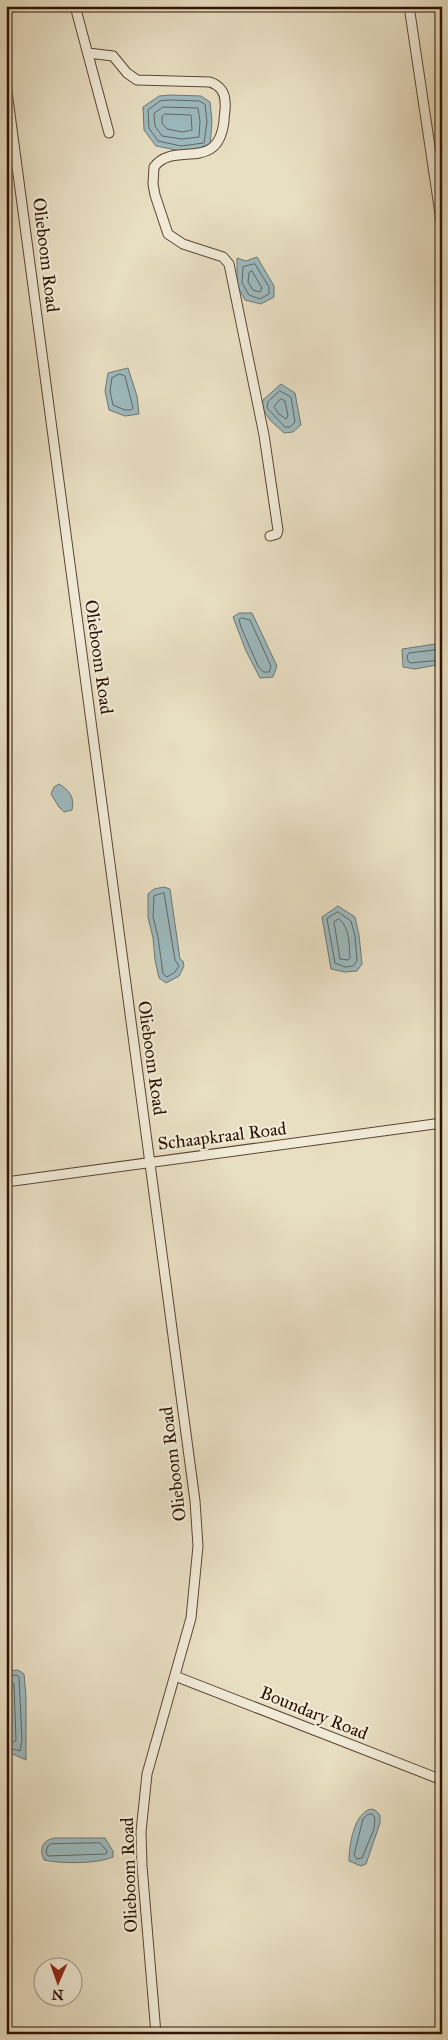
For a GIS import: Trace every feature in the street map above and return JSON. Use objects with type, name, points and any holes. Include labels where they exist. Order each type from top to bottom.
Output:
[{"type":"street","points":[[75,6],[109,133]]},
{"type":"street","points":[[409,6],[442,227]]},
{"type":"street","points":[[88,53],[114,56],[127,73],[137,80],[210,82],[217,85],[223,93],[225,108],[222,132],[215,147],[205,151],[163,159],[157,163],[152,171],[153,184],[168,234],[183,244],[223,257],[229,264],[264,435],[278,530],[277,534],[270,536]]},
{"type":"street","name":"Olieboom Road","points":[[6,84],[195,1500],[198,1546],[191,1618],[147,1774],[141,1832],[142,1876],[156,2034]]},
{"type":"street","name":"Schaapkraal Road","points":[[6,1182],[442,1123]]},
{"type":"street","name":"Boundary Road","points":[[175,1676],[442,1780]]},
{"type":"water","points":[[159,96],[201,96],[210,102],[212,121],[210,148],[181,151],[156,146],[144,130],[143,107]]},
{"type":"water","points":[[257,257],[274,286],[274,297],[261,304],[245,300],[237,285],[237,258],[246,261]]},
{"type":"water","points":[[128,368],[137,396],[139,414],[125,416],[109,410],[105,391],[108,373]]},
{"type":"water","points":[[281,384],[295,393],[301,425],[293,432],[284,433],[262,409],[263,400]]},
{"type":"water","points":[[239,613],[252,613],[277,666],[273,677],[260,678],[246,651],[233,617]]},
{"type":"water","points":[[442,643],[442,664],[415,669],[403,667],[402,649]]},
{"type":"water","points":[[59,784],[66,789],[72,798],[72,810],[64,812],[51,794],[54,787]]},
{"type":"water","points":[[164,887],[170,889],[180,959],[183,961],[184,966],[179,976],[166,983],[159,978],[148,917],[148,894],[154,889]]},
{"type":"water","points":[[338,906],[355,917],[362,964],[357,971],[345,972],[331,969],[322,917]]},
{"type":"water","points":[[18,1670],[24,1674],[26,1696],[26,1760],[6,1751],[6,1674],[8,1671]]},
{"type":"water","points":[[371,1809],[380,1815],[380,1823],[366,1864],[361,1866],[349,1861],[350,1847],[354,1830],[360,1817]]},
{"type":"water","points":[[55,1838],[105,1838],[113,1851],[113,1857],[79,1863],[44,1860],[42,1849],[44,1843]]}]
